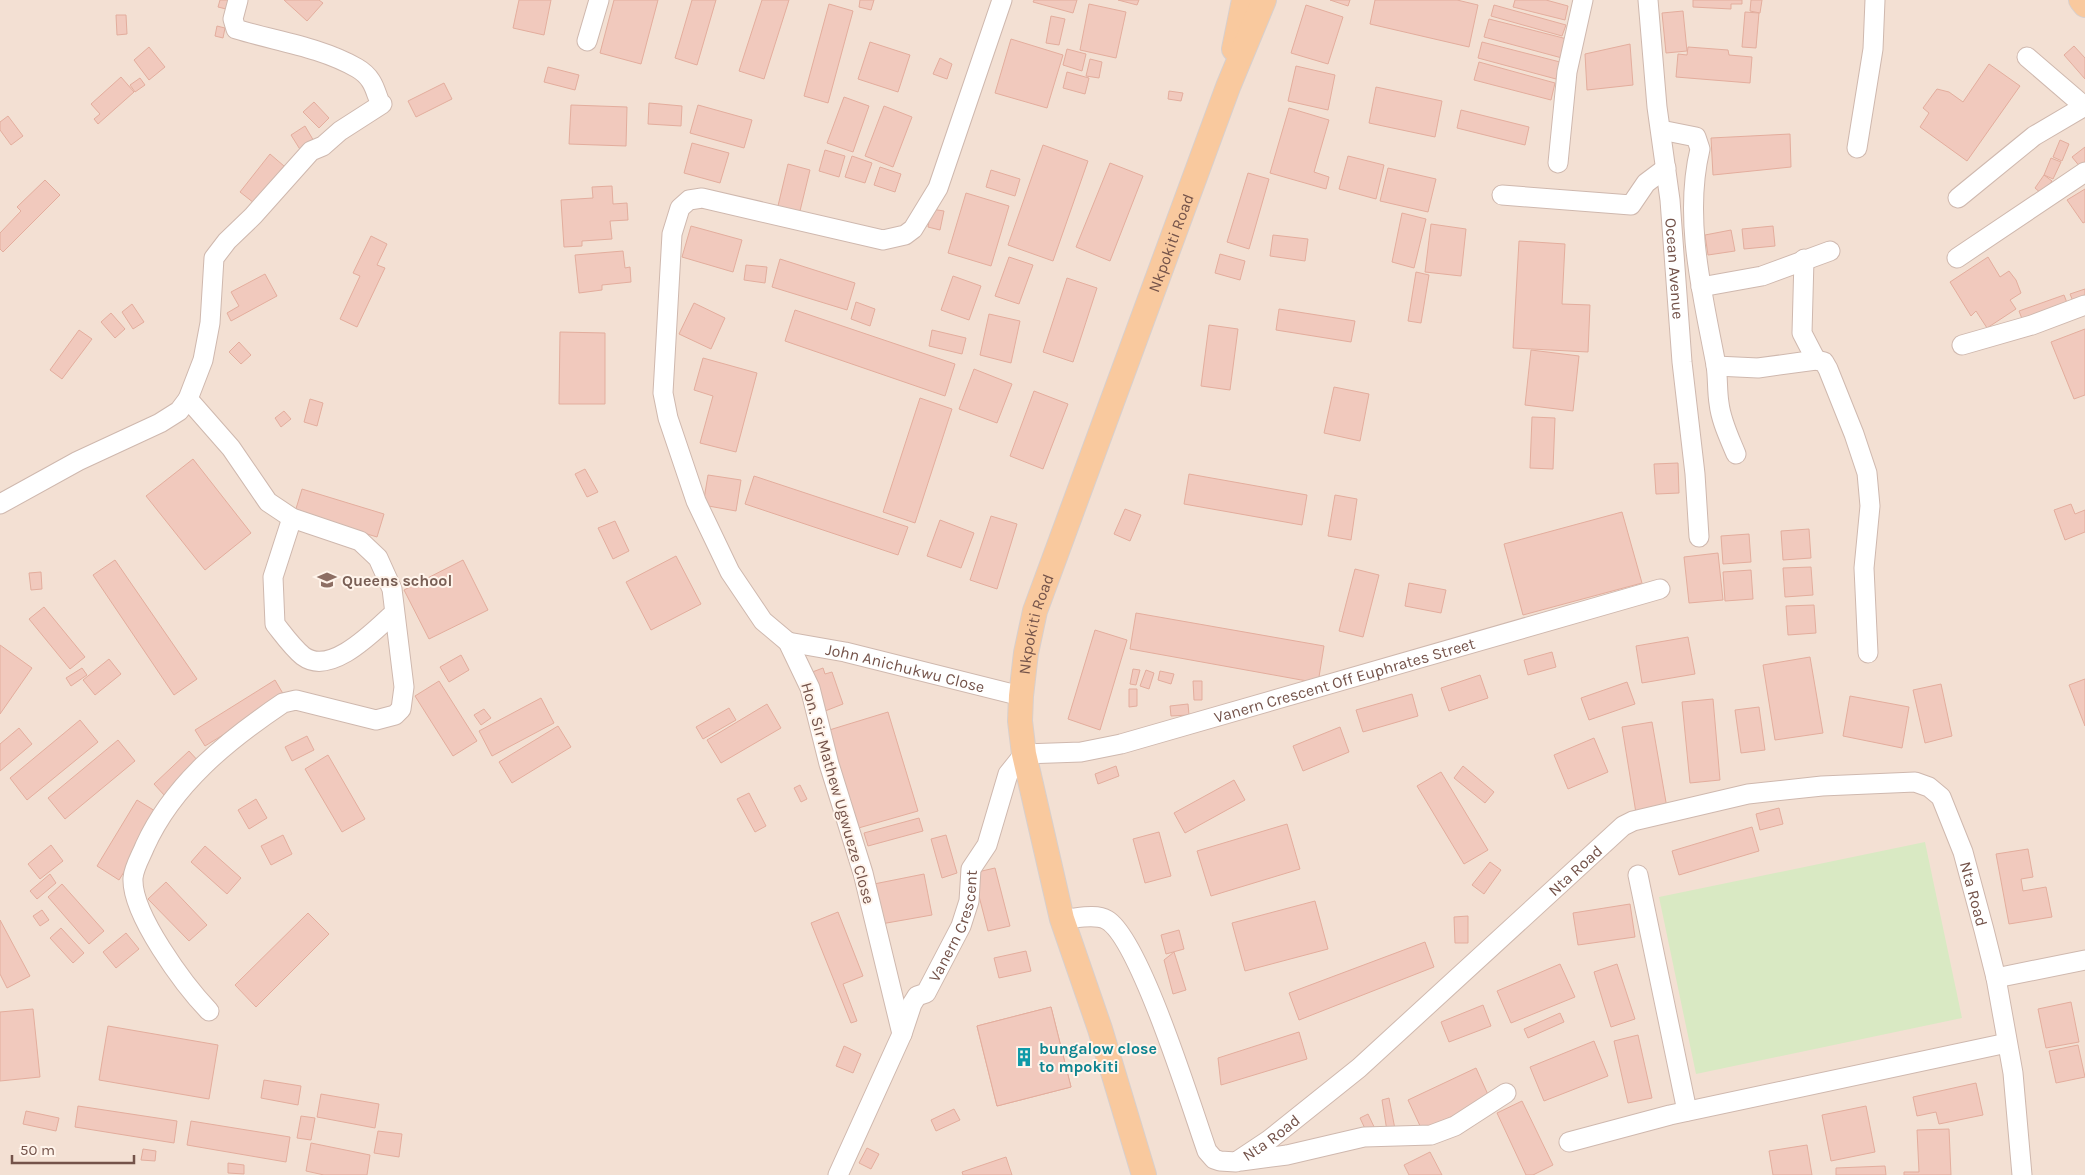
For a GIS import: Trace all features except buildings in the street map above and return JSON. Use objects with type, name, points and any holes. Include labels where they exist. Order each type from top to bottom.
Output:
[{"type":"main road","points":[[1236,0],[1237,29]]},
{"type":"main road","points":[[1228,87],[1237,29],[1244,0]]},
{"type":"main road","points":[[1228,87],[1264,0]]},
{"type":"main road","points":[[2081,0],[2085,5]]},
{"type":"main road","name":"Nkpokiti Road","points":[[1144,1175],[1100,1029],[1062,920],[1024,754],[1020,721],[1021,696],[1026,652],[1035,611],[1228,87]]},
{"type":"street","points":[[0,504],[78,461],[160,423],[179,412],[188,399],[204,360],[210,323],[214,258],[227,241],[311,151],[323,146],[340,131],[382,104],[378,101],[371,78],[357,68],[305,48],[236,30],[233,19],[238,0]]},
{"type":"street","points":[[587,41],[599,0]]},
{"type":"street","name":"Hon. Sir Mathew Ugwueze Close","points":[[902,1034],[863,873],[829,764],[810,688],[788,642],[763,621],[730,572],[696,501],[668,418],[663,392],[672,234],[680,208],[689,200],[702,198],[883,240],[905,235],[918,224],[938,188],[1002,0]]},
{"type":"street","points":[[1558,163],[1567,72],[1583,0]]},
{"type":"street","name":"Ocean Avenue","points":[[1648,0],[1666,168],[1682,362],[1695,474],[1699,538]]},
{"type":"street","points":[[1857,148],[1874,49],[1875,0]]},
{"type":"street","points":[[1958,198],[2034,136],[2085,106],[2027,57]]},
{"type":"street","points":[[1661,130],[1696,137],[1699,144],[1693,183],[1700,287],[1716,366],[1721,417],[1736,454]]},
{"type":"street","points":[[1502,195],[1631,205],[1646,183],[1666,168]]},
{"type":"street","points":[[1957,258],[2085,172]]},
{"type":"street","points":[[1700,287],[1753,278],[1830,251]]},
{"type":"street","points":[[1804,259],[1802,333],[1816,360]]},
{"type":"street","points":[[1962,345],[2032,325],[2085,305]]},
{"type":"street","points":[[1716,366],[1758,368],[1816,360],[1824,362],[1828,369],[1854,434],[1866,473],[1870,506],[1864,568],[1868,653]]},
{"type":"street","points":[[188,399],[230,448],[268,502],[292,518],[360,541],[378,558],[392,589],[404,687],[401,709],[395,715],[376,720],[296,700],[283,703],[220,748],[195,774],[162,816],[135,868],[133,879],[137,899],[150,929],[187,988],[209,1012]]},
{"type":"street","points":[[292,518],[273,576],[274,624],[304,657],[321,662],[358,646],[394,613]]},
{"type":"street","name":"Vanern Crescent Off Euphrates Street","points":[[1024,754],[1081,752],[1121,744],[1660,589]]},
{"type":"street","name":"John Anichukwu Close","points":[[788,642],[846,652],[1021,696]]},
{"type":"street","name":"Vanern Crescent","points":[[838,1175],[902,1034],[912,1004],[918,996],[926,993],[961,926],[968,901],[971,869],[987,844],[1008,774],[1024,754]]},
{"type":"street","name":"Nta Road","points":[[1062,920],[1095,917],[1105,919],[1113,924],[1130,951],[1154,1000],[1206,1151],[1214,1159],[1236,1162],[1269,1140],[1359,1068],[1615,833],[1633,821],[1748,794],[1859,784],[1915,782],[1929,787],[1941,797],[1963,852],[1996,978],[2016,1101],[2022,1175]]},
{"type":"street","points":[[1638,875],[1687,1111]]},
{"type":"street","points":[[1996,978],[2085,960]]},
{"type":"street","points":[[1569,1142],[1687,1111],[2007,1043]]},
{"type":"street","points":[[1236,1162],[1287,1155],[1364,1137],[1431,1135],[1455,1126],[1506,1093]]},
{"type":"shaded area","points":[[0,0],[2085,0],[2085,1175],[0,1175]]},
{"type":"green space","points":[[1925,842],[1962,1018],[1696,1074],[1659,897]]},
{"type":"place","name":"Queens school","points":[[327,580]]},
{"type":"place","name":"bungalow close to mpokiti","points":[[1024,1057]]}]
